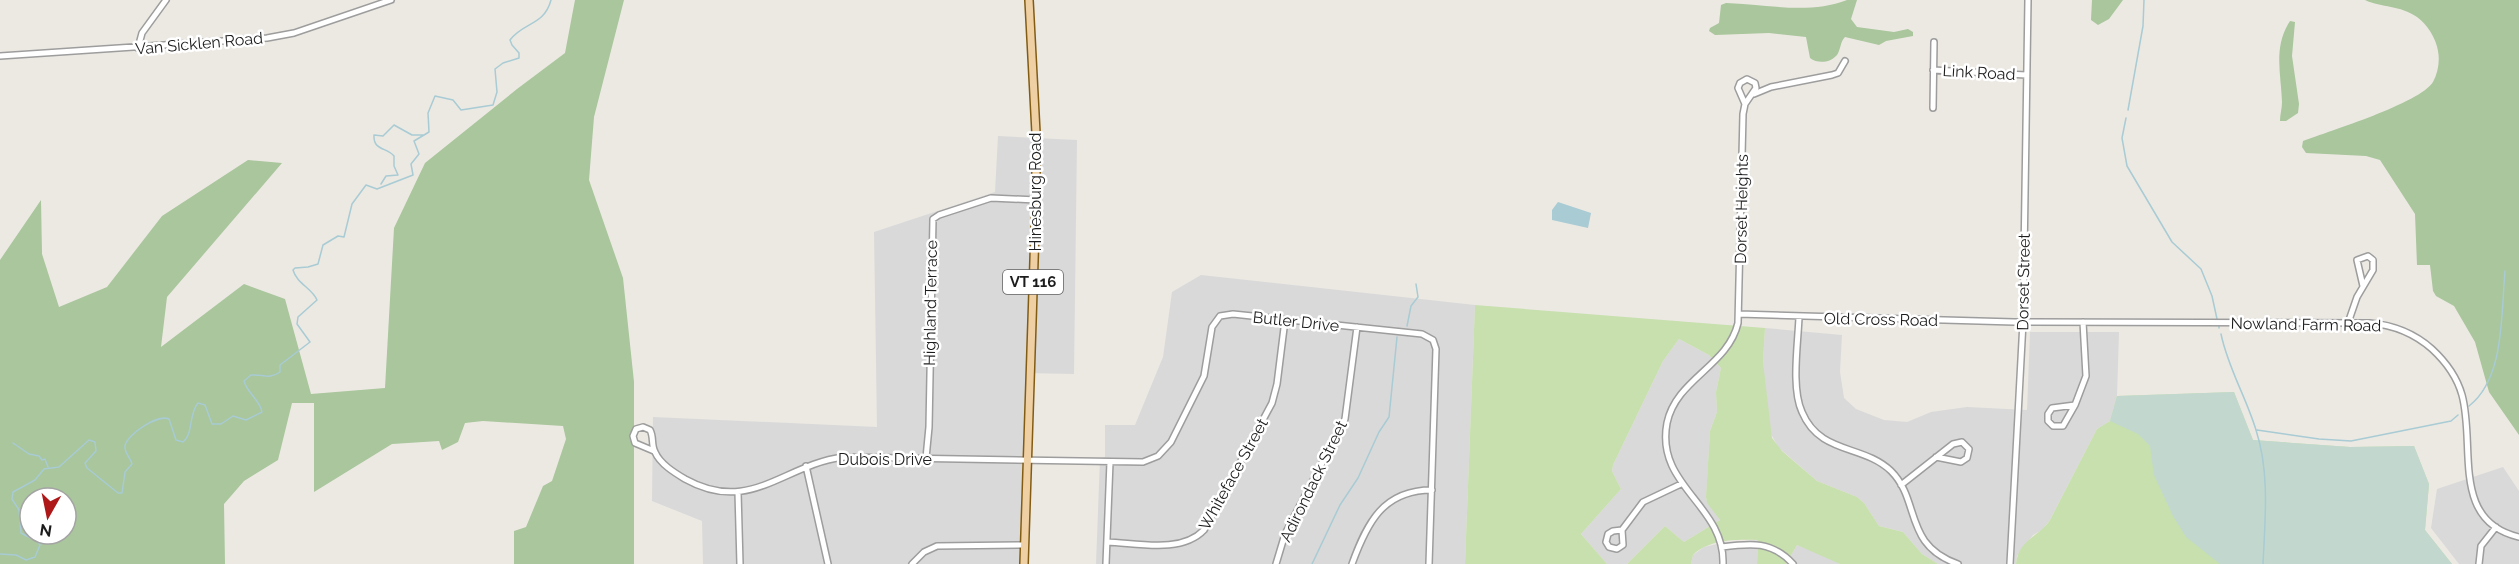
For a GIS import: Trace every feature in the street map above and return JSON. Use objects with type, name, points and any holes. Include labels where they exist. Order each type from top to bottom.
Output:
[{"type":"main road","name":"Hinesburg Road","points":[[1024,564],[1036,200],[1036,134],[1029,0]]},
{"type":"street","points":[[138,48],[142,33],[166,0]]},
{"type":"street","name":"Van Sicklen Road","points":[[0,56],[258,39],[294,33],[391,0]]},
{"type":"street","name":"Dorset Street","points":[[2010,564],[2023,321],[2028,0]]},
{"type":"street","points":[[1933,108],[1934,42]]},
{"type":"street","points":[[1745,104],[1754,94],[1771,87],[1838,73],[1845,62]]},
{"type":"street","name":"Link Road","points":[[1933,70],[2026,75]]},
{"type":"street","name":"Dorset Heights","points":[[1723,564],[1722,547],[1711,519],[1681,484],[1669,461],[1666,446],[1669,415],[1685,388],[1716,361],[1730,345],[1736,332],[1739,314],[1742,120],[1745,104],[1738,91],[1740,82],[1747,79],[1753,81],[1756,88],[1754,94]]},
{"type":"street","name":"Highland Terrace","points":[[926,458],[929,427],[933,219],[988,199],[1036,200]]},
{"type":"street","points":[[2348,323],[2354,303],[2374,268],[2373,260],[2368,256],[2357,260],[2363,286]]},
{"type":"street","name":"Butler Drive","points":[[1028,459],[1110,462],[1149,461],[1158,456],[1168,447],[1204,376],[1212,327],[1216,318],[1228,314],[1422,334],[1434,342],[1436,352],[1429,564]]},
{"type":"street","name":"Old Cross Road","points":[[1739,314],[2023,321]]},
{"type":"street","points":[[1799,317],[1797,390],[1799,405],[1805,418],[1818,435],[1828,442],[1881,463],[1889,470],[1901,485],[1914,524],[1923,538],[1939,554],[1958,564]]},
{"type":"street","name":"Whiteface Street","points":[[1107,542],[1178,544],[1190,541],[1204,530],[1272,403],[1286,320]]},
{"type":"street","name":"Nowland Farm Road","points":[[2023,321],[2348,323],[2379,324],[2404,331],[2427,345],[2449,369],[2463,398],[2472,495],[2479,510],[2496,527],[2519,537]]},
{"type":"street","points":[[2075,405],[2052,408],[2047,418],[2050,424],[2057,427],[2063,426],[2075,405],[2086,376],[2083,322]]},
{"type":"street","name":"Adirondack Street","points":[[1276,564],[1285,534],[1345,419],[1357,327]]},
{"type":"street","name":"Dubois Drive","points":[[654,452],[651,431],[645,427],[638,428],[633,434],[634,442],[654,452],[668,467],[693,483],[714,490],[738,492],[767,486],[823,460],[848,457],[1028,459]]},
{"type":"street","points":[[1901,485],[1936,457],[1956,442],[1962,442],[1969,449],[1968,455],[1962,462],[1936,457]]},
{"type":"street","points":[[1106,564],[1110,462]]},
{"type":"street","points":[[806,466],[828,564]]},
{"type":"street","points":[[1622,530],[1643,502],[1681,484]]},
{"type":"street","points":[[1352,564],[1374,520],[1385,505],[1406,493],[1432,490]]},
{"type":"street","points":[[738,492],[740,564]]},
{"type":"street","points":[[2479,564],[2481,546],[2496,527]]},
{"type":"street","points":[[1722,547],[1748,543],[1766,545],[1782,554],[1793,564]]},
{"type":"street","points":[[912,564],[924,552],[937,546],[1024,545]]},
{"type":"shaded area","points":[[998,136],[1077,140],[1074,374],[1026,373],[1019,564],[703,564],[702,521],[652,501],[653,417],[877,427],[874,232],[995,192]]},
{"type":"shaded area","points":[[1201,275],[1475,305],[1465,564],[1096,564],[1100,458],[1105,457],[1105,425],[1135,425],[1163,357],[1172,292]]},
{"type":"shaded area","points":[[1765,328],[1842,335],[1840,372],[1844,398],[1856,409],[1884,420],[1907,422],[1931,412],[1967,407],[2027,410],[2030,332],[2119,332],[2117,396],[2110,421],[2097,429],[2050,520],[2042,530],[2033,535],[2017,556],[2016,564],[1938,564],[1922,554],[1903,532],[1879,526],[1864,503],[1857,497],[1817,481],[1778,447],[1770,432],[1765,396],[1763,362]]},
{"type":"shaded area","points":[[1679,339],[1709,355],[1721,368],[1716,392],[1717,412],[1710,431],[1706,499],[1720,520],[1684,542],[1665,526],[1627,564],[1607,564],[1581,534],[1621,489],[1612,471],[1613,465],[1663,361]]},
{"type":"shaded area","points":[[2503,467],[2519,491],[2519,564],[2459,564],[2431,528],[2437,489]]},
{"type":"shaded area","points":[[1758,540],[1757,564],[1691,564],[1693,555],[1704,547],[1726,542]]},
{"type":"shaded area","points":[[1797,545],[1822,554],[1840,564],[1786,564]]},
{"type":"green space","points":[[575,0],[624,0],[594,117],[589,180],[623,278],[634,382],[634,564],[514,564],[514,531],[526,527],[543,486],[552,481],[566,439],[563,426],[483,421],[465,423],[458,442],[442,450],[439,441],[392,444],[314,492],[314,403],[292,403],[278,460],[244,481],[224,504],[225,564],[0,564],[0,260],[41,200],[42,254],[59,307],[107,287],[162,216],[248,160],[282,163],[167,297],[161,347],[244,284],[285,299],[311,394],[385,388],[394,228],[425,163],[565,53]]},
{"type":"green space","points":[[1857,0],[1851,19],[1857,27],[1894,32],[1908,29],[1913,32],[1913,36],[1886,41],[1879,45],[1845,37],[1837,55],[1831,60],[1820,62],[1810,58],[1806,37],[1769,33],[1715,35],[1709,31],[1719,23],[1721,5],[1726,3],[1802,8],[1818,7]]},
{"type":"green space","points":[[2092,0],[2123,0],[2109,19],[2098,25],[2091,20]]},
{"type":"green space","points":[[2365,0],[2519,0],[2519,435],[2489,392],[2475,342],[2454,306],[2436,296],[2433,291],[2430,265],[2417,265],[2415,214],[2380,160],[2366,156],[2306,153],[2302,147],[2303,141],[2373,116],[2411,99],[2425,90],[2435,78],[2439,63],[2437,46],[2424,23],[2404,10]]},
{"type":"green space","points":[[2290,21],[2295,22],[2292,56],[2299,104],[2298,113],[2286,121],[2280,121],[2282,102],[2280,50],[2281,41]]},
{"type":"green space","points":[[1475,305],[1765,328],[1763,362],[1772,438],[1782,451],[1817,481],[1857,497],[1864,503],[1879,526],[1903,532],[1922,554],[1938,564],[1840,564],[1797,545],[1786,564],[1757,564],[1758,540],[1742,540],[1724,541],[1707,546],[1693,555],[1691,564],[1627,564],[1665,526],[1684,542],[1720,520],[1707,503],[1706,497],[1710,431],[1717,412],[1716,392],[1721,368],[1709,355],[1679,339],[1663,361],[1613,465],[1612,471],[1621,489],[1581,534],[1607,564],[1465,564]]},
{"type":"green space","points":[[2234,392],[2253,440],[2350,447],[2414,446],[2429,484],[2425,530],[2452,564],[2016,564],[2021,549],[2050,520],[2097,429],[2110,421],[2117,396]]},
{"type":"green space","points":[[2234,392],[2253,440],[2350,447],[2414,446],[2429,484],[2425,530],[2452,564],[2220,564],[2186,537],[2173,516],[2154,475],[2150,446],[2138,434],[2110,421],[2117,396]]},
{"type":"water","points":[[1558,202],[1591,213],[1588,228],[1552,220],[1552,210]]},
{"type":"waterway","points":[[0,554],[16,555],[26,560],[35,557],[40,545],[21,533],[19,510],[12,499],[13,492],[35,480],[44,469],[59,467],[89,440],[95,442],[96,451],[85,463],[87,468],[118,493],[122,493],[125,472],[132,464],[125,446],[131,436],[144,426],[158,419],[169,419],[176,440],[183,442],[189,434],[193,413],[198,403],[205,405],[212,424],[221,424],[233,416],[246,420],[262,412],[244,381],[251,375],[269,376],[280,372],[280,365],[310,342],[297,324],[298,317],[317,300],[293,270],[318,264],[323,245],[338,236],[344,237],[352,204],[366,185],[377,189],[413,175],[411,164],[419,154],[414,141],[429,132],[428,113],[435,96],[453,100],[461,110],[493,105],[497,92],[495,69],[503,63],[519,58],[519,53],[510,40],[543,15],[551,0]]},
{"type":"waterway","points":[[2128,110],[2143,26],[2144,0]]},
{"type":"waterway","points":[[2126,118],[2122,138],[2127,166],[2172,242],[2201,269],[2212,296],[2217,319]]},
{"type":"waterway","points":[[381,184],[386,176],[398,175],[394,166],[394,156],[376,144],[374,135],[383,136],[394,125],[412,135],[424,135]]},
{"type":"waterway","points":[[2469,406],[2481,394],[2495,362],[2499,344],[2505,271]]},
{"type":"waterway","points":[[1407,326],[1411,306],[1418,297],[1416,284]]},
{"type":"waterway","points":[[2221,334],[2260,446],[2266,497],[2263,564]]},
{"type":"waterway","points":[[1312,564],[1340,505],[1358,478],[1379,432],[1389,417],[1397,337]]},
{"type":"waterway","points":[[2257,430],[2351,441],[2451,421],[2458,415]]},
{"type":"waterway","points":[[13,443],[29,454],[39,456],[42,460],[45,459],[48,467]]}]
